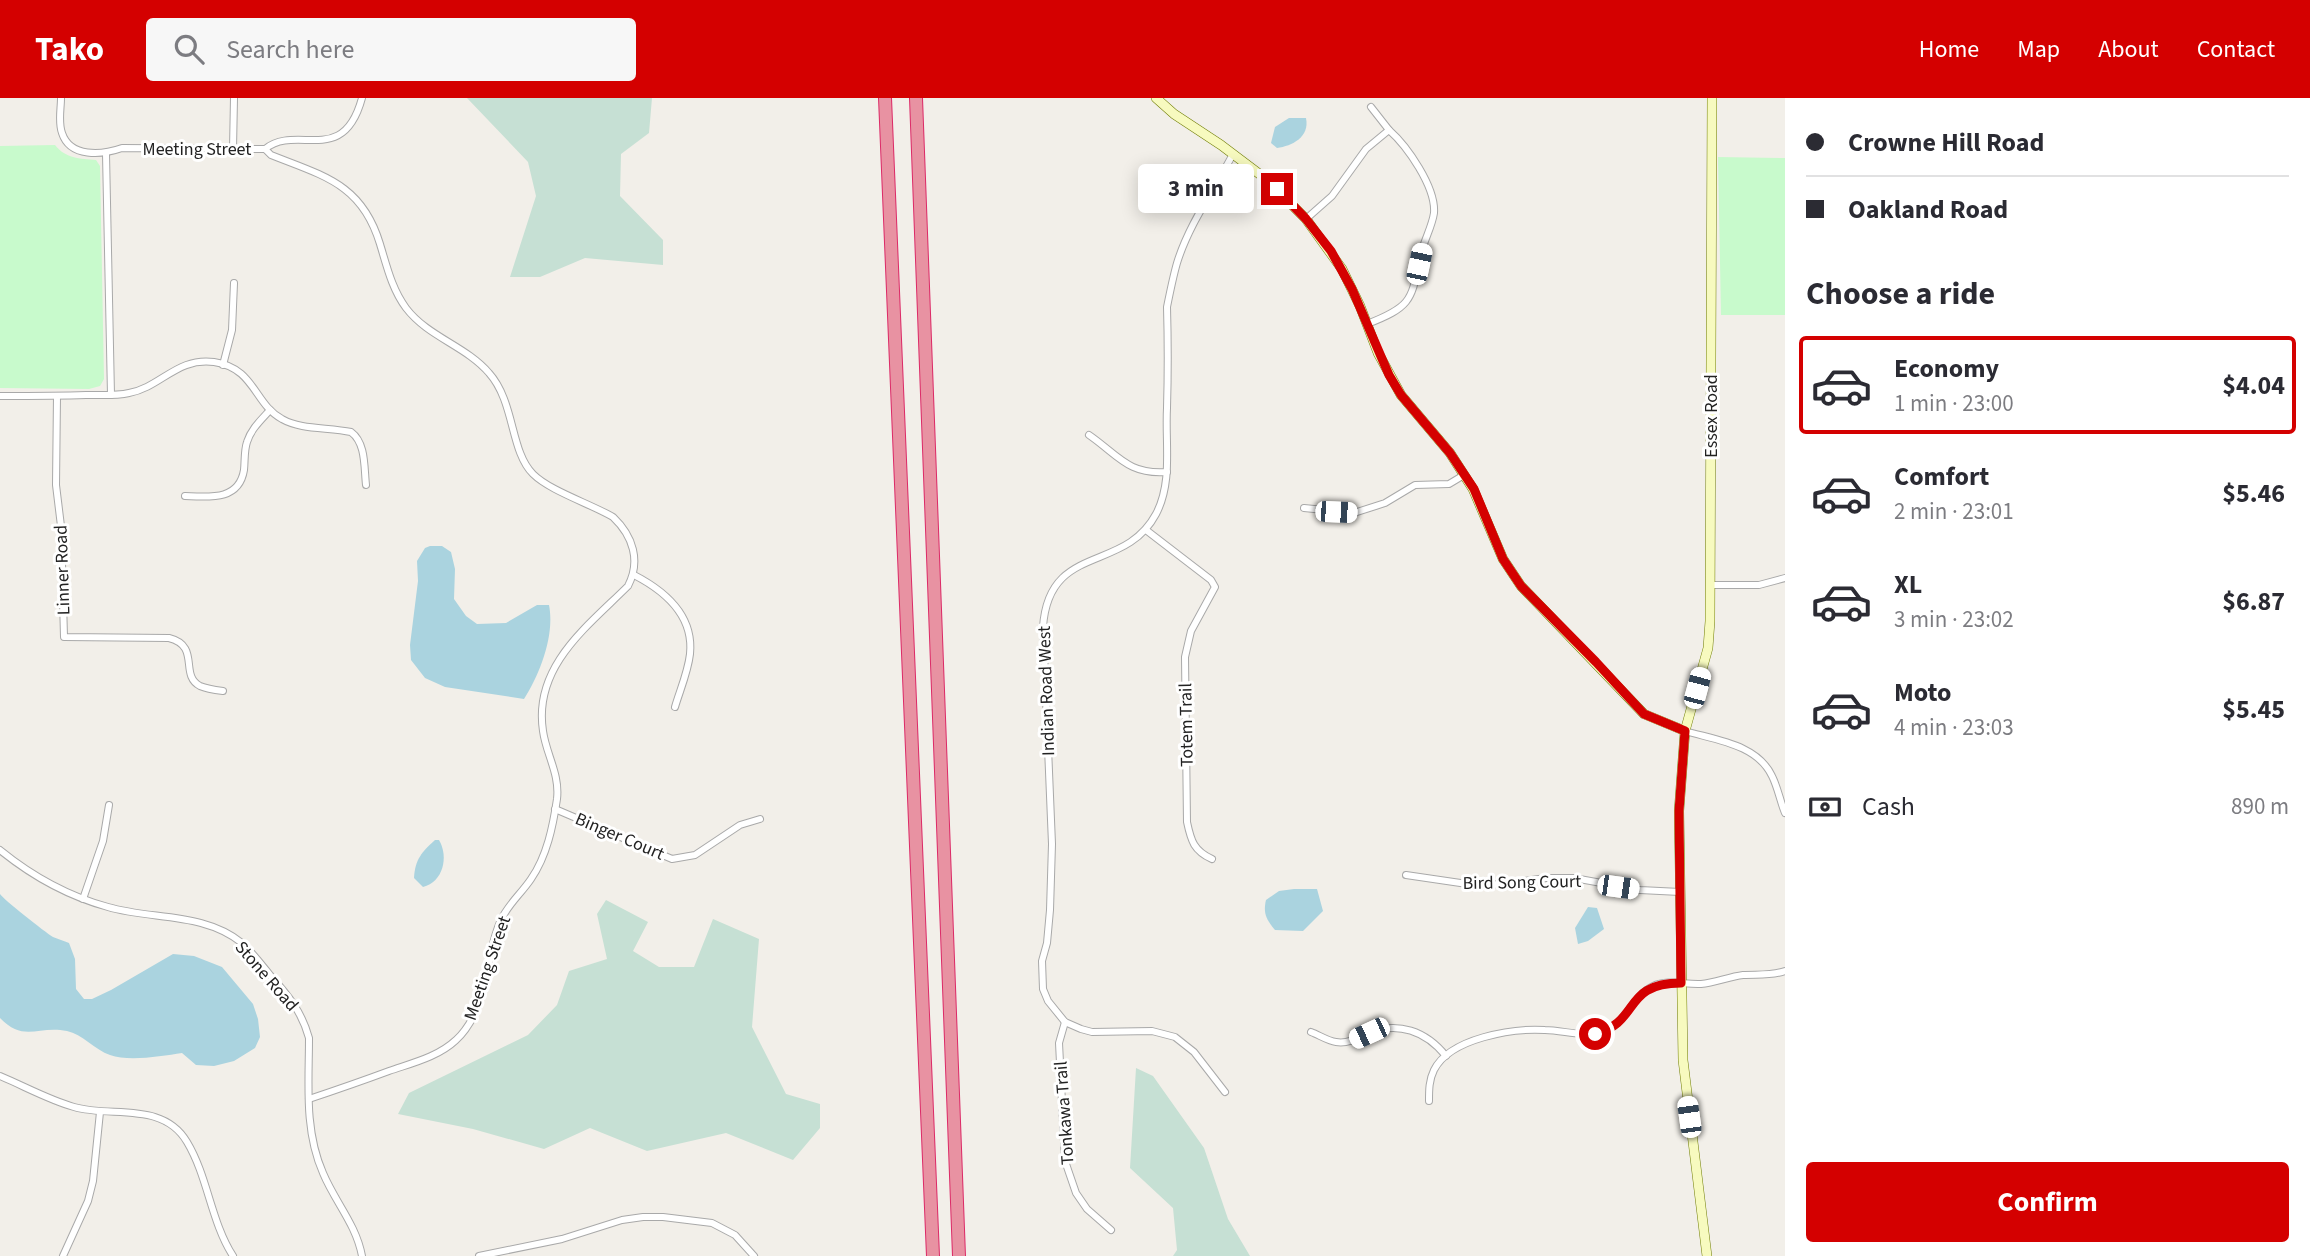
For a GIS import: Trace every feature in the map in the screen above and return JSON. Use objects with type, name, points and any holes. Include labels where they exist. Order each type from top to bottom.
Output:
[{"type":"highway","points":[[885,98],[933,1256]]},
{"type":"highway","points":[[916,98],[959,1256]]},
{"type":"street","points":[[61,98],[60,125],[62,135],[70,146],[81,151],[106,154],[111,395]]},
{"type":"street","points":[[233,149],[234,98]]},
{"type":"street","points":[[265,149],[272,143],[316,141],[339,134],[356,117],[362,98]]},
{"type":"street","points":[[1156,98],[1174,114],[1266,179],[1306,219],[1342,270],[1378,353],[1401,395],[1450,453],[1474,489],[1503,559],[1521,586],[1644,714],[1685,731],[1746,750],[1756,756],[1772,775],[1785,813]]},
{"type":"street","name":"Essex Road","points":[[1707,1256],[1683,1060],[1679,811],[1685,731],[1708,648],[1712,585],[1712,98]]},
{"type":"street","points":[[1367,324],[1396,312],[1412,293],[1434,210],[1431,192],[1411,155],[1371,107]]},
{"type":"street","points":[[1306,219],[1332,196],[1358,159],[1389,130]]},
{"type":"street","name":"Meeting Street","points":[[106,154],[122,148],[265,149],[271,155],[338,182],[361,203],[376,231],[397,295],[406,309],[418,322],[490,373],[507,401],[526,464],[535,475],[613,517],[623,527],[634,553],[634,575],[628,586],[573,638],[548,687],[542,726],[556,782],[555,808],[547,847],[531,879],[500,922],[481,995],[467,1027],[456,1040],[426,1058],[309,1099]]},
{"type":"street","name":"Indian Road West","points":[[1065,1022],[1048,1001],[1041,976],[1052,877],[1044,609],[1054,586],[1071,569],[1124,547],[1146,530],[1161,502],[1167,472],[1167,307],[1171,287],[1177,264],[1196,218],[1233,154]]},
{"type":"street","points":[[223,365],[232,330],[233,283]]},
{"type":"street","points":[[0,396],[111,395],[140,390],[189,363],[223,365],[237,371],[250,382],[270,410],[290,423],[343,430],[356,436],[362,450],[366,485]]},
{"type":"street","name":"Linner Road","points":[[57,396],[56,485],[61,526],[64,637],[177,640],[188,652],[192,679],[198,685],[223,691]]},
{"type":"street","points":[[185,496],[221,496],[236,487],[244,470],[247,442],[252,431],[270,410]]},
{"type":"street","points":[[1089,435],[1130,467],[1152,473],[1167,472]]},
{"type":"street","points":[[1304,508],[1354,513],[1371,509],[1415,485],[1449,484],[1464,475]]},
{"type":"street","name":"Totem Trail","points":[[1146,530],[1211,580],[1215,587],[1191,631],[1185,656],[1187,822],[1193,845],[1201,854],[1212,859]]},
{"type":"street","points":[[634,575],[670,597],[684,618],[688,630],[690,655],[675,707]]},
{"type":"street","points":[[1712,585],[1768,584],[1785,578]]},
{"type":"street","points":[[83,899],[103,841],[109,805]]},
{"type":"street","name":"Binger Court","points":[[555,808],[673,859],[695,855],[740,825],[760,819]]},
{"type":"street","name":"Stone Road","points":[[0,849],[37,876],[83,899],[111,908],[208,925],[242,943],[300,1011],[309,1038],[309,1099],[312,1137],[317,1157],[354,1229],[362,1256]]},
{"type":"street","name":"Bird Song Court","points":[[1406,875],[1474,886],[1546,878],[1574,878],[1640,890],[1680,892]]},
{"type":"street","points":[[1429,1101],[1430,1079],[1438,1062],[1483,1038],[1523,1030],[1583,1034],[1607,1031],[1617,1025],[1636,999],[1658,984],[1709,983],[1744,975],[1773,975],[1785,971]]},
{"type":"street","points":[[1065,1022],[1093,1032],[1152,1031],[1175,1037],[1194,1052],[1225,1092]]},
{"type":"street","name":"Tonkawa Trail","points":[[1065,1022],[1059,1043],[1065,1161],[1076,1193],[1087,1209],[1111,1230]]},
{"type":"street","points":[[1311,1032],[1329,1040],[1345,1042],[1382,1028],[1408,1029],[1432,1041],[1446,1056]]},
{"type":"street","points":[[0,1076],[73,1107],[155,1116],[179,1130],[193,1154],[232,1254],[222,1256]]},
{"type":"street","points":[[64,1256],[88,1201],[93,1181],[100,1112]]},
{"type":"street","points":[[479,1256],[583,1234],[622,1220],[663,1217],[712,1223],[724,1228],[735,1235],[754,1256]]},
{"type":"green space","points":[[467,98],[652,98],[649,133],[621,154],[620,196],[663,240],[663,265],[585,258],[540,277],[510,277],[536,196],[528,162]]},
{"type":"green space","points":[[55,145],[68,155],[96,160],[100,166],[104,379],[100,386],[89,389],[0,388],[0,146]]},
{"type":"green space","points":[[1718,157],[1785,158],[1785,315],[1721,315]]},
{"type":"green space","points":[[606,900],[648,922],[633,951],[659,967],[694,967],[713,919],[759,939],[752,1027],[786,1094],[820,1104],[820,1128],[793,1160],[726,1133],[647,1151],[590,1128],[544,1149],[473,1129],[398,1114],[409,1093],[528,1035],[557,1005],[569,971],[607,959],[597,914]]},
{"type":"green space","points":[[1136,1068],[1153,1076],[1204,1148],[1228,1219],[1250,1256],[1173,1256],[1177,1250],[1173,1208],[1130,1168]]},
{"type":"water","points":[[1289,118],[1306,118],[1307,125],[1303,135],[1294,143],[1277,148],[1271,143],[1275,127]]},
{"type":"water","points":[[442,546],[451,552],[455,569],[454,599],[466,616],[477,624],[506,623],[537,605],[549,605],[550,629],[545,654],[524,699],[445,687],[425,678],[411,660],[410,645],[418,581],[417,561],[425,548]]},
{"type":"water","points":[[435,840],[439,840],[442,847],[444,861],[435,880],[423,887],[414,878],[416,866],[423,852]]},
{"type":"water","points":[[1317,889],[1323,911],[1303,931],[1275,930],[1266,916],[1266,900],[1279,891]]},
{"type":"water","points":[[0,894],[53,937],[69,943],[75,959],[76,989],[84,999],[92,999],[111,990],[173,954],[194,956],[222,967],[253,1004],[260,1037],[255,1048],[234,1061],[214,1066],[196,1065],[182,1053],[146,1058],[118,1057],[104,1053],[78,1035],[67,1031],[17,1030],[0,1018]]},
{"type":"water","points":[[1588,907],[1597,908],[1604,929],[1588,941],[1578,944],[1575,928]]},
{"type":"route","points":[[1277,189],[1306,219],[1331,251],[1360,306],[1389,375],[1401,395],[1450,453],[1474,489],[1503,559],[1521,586],[1596,662],[1632,704],[1644,714],[1685,731],[1679,811],[1681,983],[1650,987],[1642,992],[1617,1025],[1595,1034]]}]
